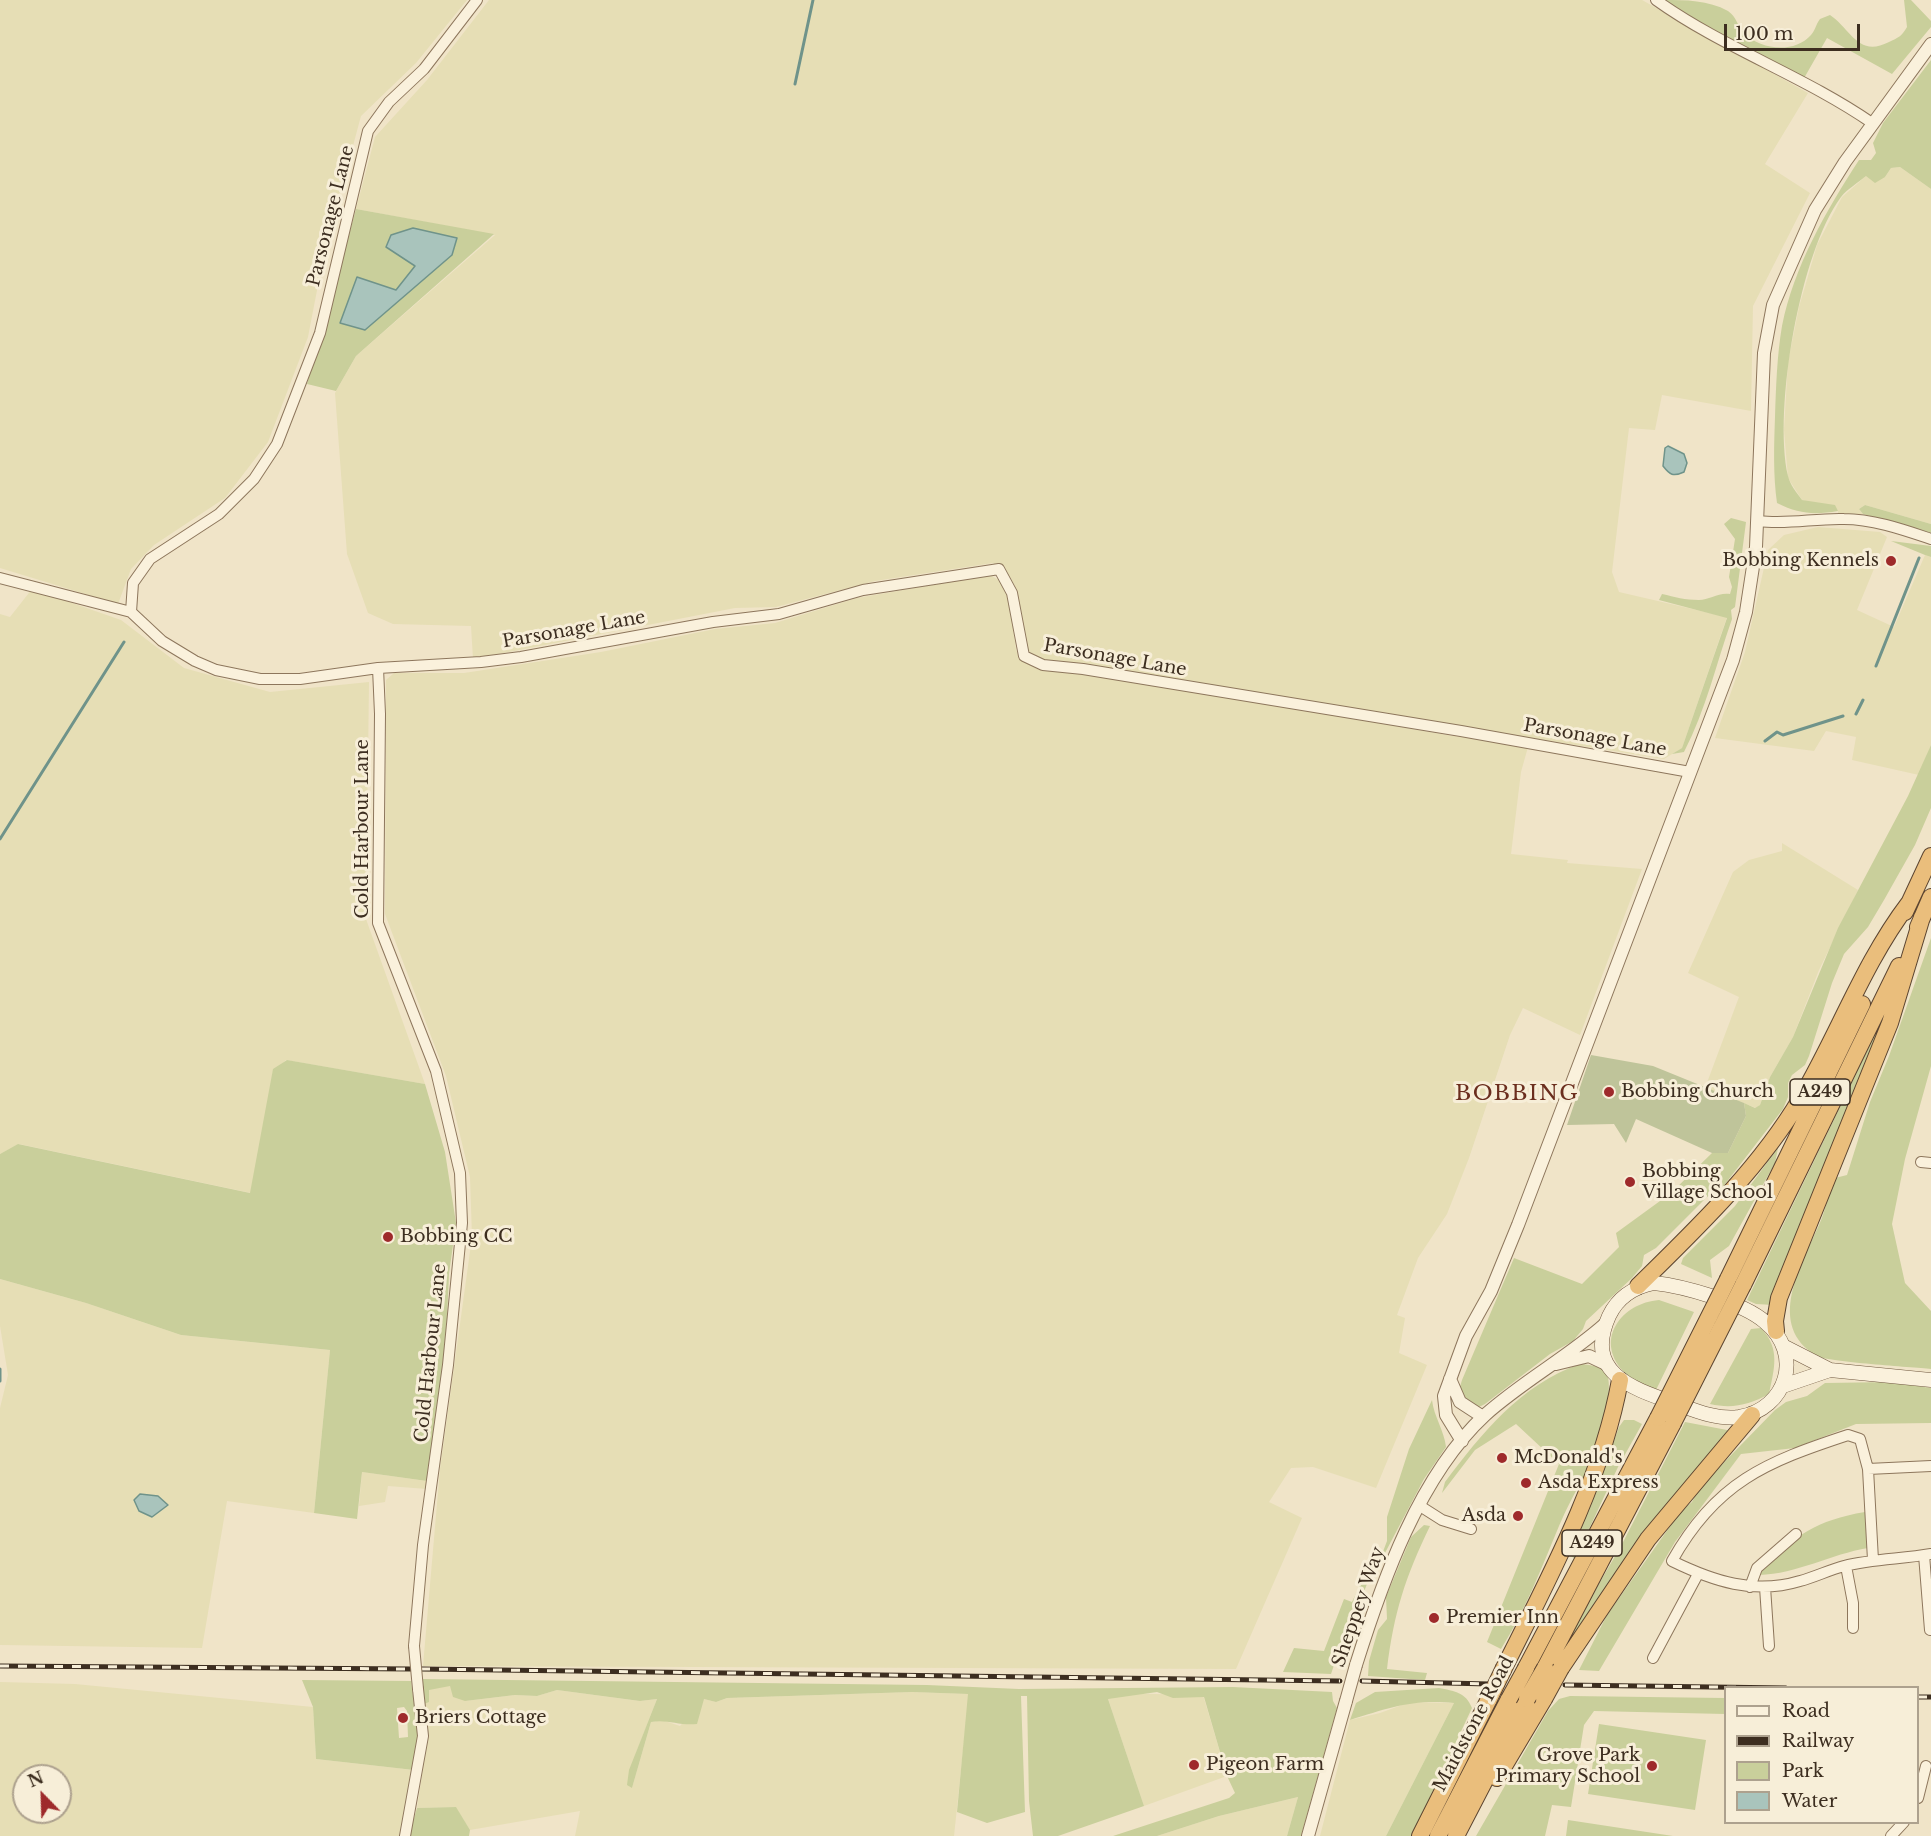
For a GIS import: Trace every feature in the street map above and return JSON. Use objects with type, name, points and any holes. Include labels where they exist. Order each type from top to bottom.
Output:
[{"type":"highway","name":"A249","points":[[1736,1282],[1931,856]]},
{"type":"highway","name":"A249","points":[[1736,1282],[1931,897]]},
{"type":"highway","points":[[1638,1286],[1735,1186],[1800,1099],[1885,935],[1909,903]]},
{"type":"highway","points":[[1780,1339],[1775,1321],[1779,1298],[1890,1023],[1922,917]]},
{"type":"highway","name":"Maidstone Road","points":[[1438,1836],[1526,1668],[1665,1420],[1736,1282]]},
{"type":"highway","points":[[1420,1836],[1539,1599],[1599,1461],[1613,1417],[1620,1380]]},
{"type":"highway","points":[[1553,1668],[1648,1539],[1752,1415]]},
{"type":"highway","name":"Maidstone Road","points":[[1456,1836],[1553,1668],[1665,1420]]},
{"type":"main road","points":[[1780,1339],[1786,1376],[1783,1386],[1772,1402],[1752,1415],[1731,1418],[1716,1416],[1641,1391],[1620,1380],[1606,1364],[1602,1346],[1605,1324],[1617,1301],[1638,1286],[1654,1283],[1694,1291],[1756,1314],[1780,1339],[1830,1370]]},
{"type":"main road","points":[[1783,1386],[1830,1370],[1931,1380]]},
{"type":"street","name":"Parsonage Lane","points":[[477,0],[424,69],[389,102],[368,131],[320,333],[277,444],[254,479],[219,514],[150,560],[133,584],[131,612],[162,641],[195,661],[216,670],[260,679],[300,679],[378,668],[481,662],[520,657],[713,622],[779,614],[862,590],[999,569],[1011,592],[1024,656],[1042,665],[1083,669],[1461,731],[1690,772]]},
{"type":"street","points":[[1656,0],[1715,36],[1845,104],[1872,123]]},
{"type":"street","points":[[1462,1440],[1446,1415],[1444,1404],[1450,1379],[1466,1336],[1491,1291],[1518,1225],[1733,660],[1746,612],[1759,521],[1764,353],[1773,305],[1815,210],[1872,123],[1931,44]]},
{"type":"street","points":[[1759,521],[1777,523],[1847,519],[1883,525],[1931,539]]},
{"type":"street","points":[[0,578],[131,612]]},
{"type":"street","name":"Cold Harbour Lane","points":[[378,668],[380,714],[378,923],[436,1071],[460,1173],[462,1223],[448,1365],[423,1545],[414,1647],[423,1736],[405,1836]]},
{"type":"street","name":"Sheppey Way","points":[[1308,1836],[1378,1593],[1398,1546],[1420,1506],[1462,1440],[1483,1417],[1546,1368],[1587,1341],[1605,1324]]},
{"type":"street","name":"Sheppey Way","points":[[1546,1368],[1590,1356],[1606,1364]]},
{"type":"street","points":[[1450,1379],[1460,1402],[1483,1417]]},
{"type":"street","points":[[1874,1560],[1868,1469],[1860,1439],[1848,1435],[1773,1462],[1739,1481],[1713,1503],[1693,1527],[1672,1561],[1698,1574],[1730,1584],[1765,1587],[1799,1582],[1846,1566],[1874,1560],[1927,1554],[1930,1630]]},
{"type":"street","points":[[1868,1469],[1931,1466]]},
{"type":"street","points":[[1420,1506],[1442,1520],[1471,1529]]},
{"type":"street","points":[[1750,1587],[1757,1568],[1796,1534]]},
{"type":"street","points":[[1846,1566],[1853,1603],[1853,1629]]},
{"type":"street","points":[[1653,1658],[1698,1574]]},
{"type":"street","points":[[1765,1587],[1769,1646]]},
{"type":"street","points":[[1919,1790],[1925,1765]]},
{"type":"street","points":[[1892,1836],[1902,1824]]},
{"type":"shaded area","points":[[0,0],[467,0],[416,63],[361,116],[324,254],[308,337],[268,442],[225,498],[154,545],[131,569],[118,604],[0,568]]},
{"type":"shaded area","points":[[489,0],[1642,0],[1808,93],[1765,164],[1810,193],[1753,306],[1751,411],[1662,395],[1655,430],[1629,428],[1612,572],[1619,592],[1727,617],[1682,748],[1664,759],[1044,661],[1031,654],[1023,644],[1015,586],[1008,574],[993,563],[875,581],[776,607],[735,608],[473,659],[471,626],[393,624],[368,613],[347,554],[335,393],[356,356],[495,235],[356,209],[375,137],[427,80]]},
{"type":"shaded area","points":[[1900,167],[1931,189],[1931,524],[1865,505],[1859,509],[1863,514],[1838,514],[1838,511],[1802,500],[1788,478],[1784,430],[1788,362],[1799,307],[1817,245],[1842,197],[1866,176],[1885,177],[1891,168]]},
{"type":"shaded area","points":[[1818,527],[1880,532],[1887,537],[1857,610],[1894,627],[1925,555],[1931,557],[1931,745],[1919,775],[1852,760],[1856,737],[1826,731],[1814,751],[1715,738],[1745,652],[1768,550],[1784,535]]},
{"type":"shaded area","points":[[990,575],[1002,582],[1009,599],[1016,649],[1018,655],[1026,662],[1453,736],[1539,746],[1528,747],[1521,772],[1511,854],[1568,860],[1567,863],[1642,869],[1580,1035],[1523,1008],[1510,1035],[1469,1158],[1447,1214],[1418,1258],[1397,1315],[1405,1318],[1399,1353],[1427,1365],[1376,1488],[1313,1467],[1291,1468],[1269,1502],[1302,1518],[1236,1669],[423,1666],[440,1469],[472,1237],[470,1177],[446,1076],[385,914],[386,680],[394,673],[464,673],[601,652],[715,629],[775,623],[857,598]]},
{"type":"shaded area","points":[[32,589],[121,620],[184,668],[270,692],[369,682],[366,919],[425,1084],[286,1060],[273,1072],[251,1193],[19,1144],[0,1154],[0,614],[10,617]]},
{"type":"shaded area","points":[[1782,843],[1858,890],[1819,970],[1793,1037],[1770,1077],[1760,1105],[1756,1108],[1705,1088],[1739,997],[1688,973],[1733,872],[1749,860],[1782,851]]},
{"type":"shaded area","points":[[0,1279],[86,1303],[181,1335],[330,1350],[314,1513],[227,1501],[202,1648],[0,1645],[0,1408],[8,1375],[0,1326]]},
{"type":"shaded area","points":[[362,1472],[427,1481],[427,1489],[388,1486],[385,1502],[359,1506]]},
{"type":"shaded area","points":[[0,1682],[75,1684],[313,1707],[316,1759],[414,1770],[401,1836],[0,1836]]},
{"type":"shaded area","points":[[442,1685],[450,1686],[465,1701],[515,1695],[537,1696],[557,1690],[640,1701],[657,1699],[636,1753],[632,1788],[651,1722],[662,1720],[680,1726],[704,1699],[716,1702],[727,1698],[912,1692],[969,1694],[954,1836],[575,1836],[580,1811],[470,1830],[455,1807],[417,1808],[427,1741],[424,1704],[429,1701],[429,1689]]},
{"type":"shaded area","points":[[1106,1693],[1203,1695],[1227,1776],[1144,1806]]},
{"type":"shaded area","points":[[1410,1702],[1454,1703],[1386,1836],[1320,1836],[1350,1720],[1380,1713]]},
{"type":"shaded area","points":[[1298,1797],[1287,1836],[1157,1836],[1219,1816]]},
{"type":"green space","points":[[1664,0],[1697,1],[1720,7],[1731,13],[1744,33],[1751,39],[1778,48],[1804,41],[1820,19],[1830,15],[1862,44],[1878,46],[1889,42],[1903,33],[1907,27],[1904,0],[1911,0],[1931,21],[1931,27],[1892,74],[1827,38],[1803,80],[1709,28]]},
{"type":"green space","points":[[1931,60],[1931,189],[1900,167],[1891,168],[1885,177],[1875,183],[1866,176],[1841,197],[1826,222],[1813,254],[1793,332],[1787,373],[1784,447],[1789,479],[1802,500],[1835,505],[1838,511],[1814,513],[1792,509],[1777,503],[1774,471],[1778,360],[1787,304],[1803,261],[1835,199],[1859,160],[1871,160],[1876,153],[1873,143],[1883,123]]},
{"type":"green space","points":[[356,209],[494,234],[356,356],[336,391],[307,384]],"holes":[[[387,247],[452,255],[365,330],[416,267]]]},
{"type":"green space","points":[[1865,505],[1931,524],[1931,533],[1863,514],[1859,509]]},
{"type":"green space","points":[[1731,518],[1746,522],[1735,607],[1731,610],[1732,619],[1692,736],[1684,752],[1672,754],[1682,748],[1727,618],[1659,600],[1662,594],[1699,600],[1730,594],[1732,587],[1729,577],[1735,539],[1724,524]]},
{"type":"green space","points":[[1891,541],[1931,546],[1931,557],[1925,555]]},
{"type":"green space","points":[[1931,745],[1931,808],[1915,845],[1868,927],[1844,954],[1832,983],[1809,1056],[1805,1065],[1792,1075],[1788,1083],[1788,1097],[1783,1109],[1722,1188],[1707,1197],[1656,1248],[1644,1255],[1642,1266],[1586,1321],[1583,1329],[1573,1341],[1550,1354],[1485,1404],[1479,1407],[1467,1402],[1459,1390],[1462,1380],[1514,1258],[1582,1284],[1619,1247],[1616,1233],[1671,1193],[1712,1153],[1728,1153],[1746,1116],[1744,1103],[1755,1108],[1760,1105],[1770,1077],[1793,1037],[1838,928],[1908,796]]},
{"type":"green space","points":[[1931,938],[1931,1066],[1905,1159],[1892,1224],[1905,1283],[1931,1311],[1931,1369],[1824,1358],[1817,1356],[1801,1343],[1793,1328],[1790,1312],[1792,1294],[1835,1178],[1847,1175],[1870,1102]]},
{"type":"green space","points":[[1881,1022],[1885,1023],[1773,1305],[1756,1304],[1747,1300]]},
{"type":"green space","name":"BOBBING","points":[[1591,1055],[1653,1066],[1744,1103],[1746,1116],[1728,1153],[1712,1153],[1636,1119],[1626,1143],[1614,1124],[1567,1125]]},
{"type":"green space","points":[[287,1060],[425,1084],[445,1152],[456,1223],[449,1274],[445,1364],[427,1481],[362,1472],[357,1519],[314,1513],[330,1350],[181,1335],[86,1303],[0,1279],[0,1154],[18,1144],[250,1193],[273,1069]]},
{"type":"green space","points":[[1778,1148],[1775,1163],[1729,1246],[1710,1260],[1712,1278],[1681,1264],[1683,1258],[1735,1206]]},
{"type":"green space","points":[[1659,1300],[1694,1312],[1656,1390],[1634,1380],[1623,1371],[1611,1347],[1616,1325],[1624,1315],[1634,1308]]},
{"type":"green space","points":[[1761,1328],[1774,1352],[1774,1368],[1769,1394],[1740,1405],[1710,1404],[1751,1329]]},
{"type":"green space","points":[[1580,1364],[1604,1370],[1609,1381],[1603,1426],[1588,1470],[1565,1514],[1526,1604],[1501,1649],[1487,1642],[1559,1464],[1516,1424],[1475,1450],[1442,1493],[1445,1482],[1504,1412],[1539,1384]]},
{"type":"green space","points":[[1891,1382],[1931,1388],[1931,1423],[1856,1424],[1795,1448],[1741,1454],[1675,1542],[1599,1671],[1579,1670],[1607,1615],[1681,1511],[1692,1502],[1699,1488],[1775,1410],[1786,1402],[1807,1396],[1825,1383]]},
{"type":"green space","points":[[1432,1400],[1446,1447],[1424,1479],[1376,1570],[1387,1541],[1387,1517],[1409,1449]]},
{"type":"green space","points":[[1624,1420],[1634,1420],[1642,1424],[1618,1467],[1575,1559],[1567,1553],[1593,1499],[1619,1427]]},
{"type":"green space","points":[[1685,1422],[1727,1430],[1728,1433],[1548,1671],[1621,1546]]},
{"type":"green space","points":[[1865,1512],[1868,1548],[1800,1568],[1759,1575],[1760,1568],[1796,1538],[1833,1520]]},
{"type":"green space","points":[[1424,1525],[1430,1526],[1402,1596],[1393,1630],[1387,1669],[1427,1673],[1425,1680],[1368,1676],[1369,1661],[1378,1630],[1387,1619],[1386,1597],[1411,1537]]},
{"type":"green space","points":[[1362,1581],[1367,1584],[1355,1614],[1351,1615],[1331,1674],[1283,1672],[1294,1648],[1324,1651],[1344,1599],[1352,1602]]},
{"type":"green space","points":[[422,1679],[927,1685],[1019,1689],[1233,1687],[1332,1692],[1337,1708],[1301,1836],[1287,1836],[1298,1797],[1219,1816],[1157,1836],[1113,1836],[1229,1798],[1235,1793],[1227,1776],[1204,1697],[1173,1698],[1157,1692],[1108,1699],[1144,1806],[1058,1836],[1033,1836],[1029,1801],[1027,1696],[1021,1696],[1025,1812],[987,1823],[957,1812],[968,1694],[912,1692],[727,1698],[716,1702],[704,1699],[697,1724],[651,1722],[632,1788],[627,1785],[629,1770],[657,1699],[640,1701],[557,1690],[537,1696],[515,1695],[465,1701],[453,1697],[450,1686],[429,1690],[429,1702],[424,1704]]},
{"type":"green space","points":[[302,1680],[411,1681],[418,1735],[414,1770],[316,1759],[313,1707]],"holes":[[[404,1707],[407,1711],[408,1737],[399,1738],[397,1708]]]},
{"type":"green space","points":[[1439,1688],[1463,1695],[1472,1708],[1412,1836],[1386,1836],[1454,1703],[1413,1703],[1350,1720],[1356,1703],[1375,1692]]},
{"type":"green space","points":[[1570,1696],[1724,1698],[1724,1714],[1594,1711],[1584,1725],[1571,1807],[1552,1805],[1545,1836],[1476,1836],[1548,1711],[1559,1699]]},
{"type":"green space","points":[[1599,1724],[1706,1740],[1695,1810],[1588,1794]]},
{"type":"green space","points":[[456,1807],[470,1830],[469,1836],[409,1836],[417,1808]]},
{"type":"green space","points":[[1568,1820],[1673,1836],[1566,1836]]},
{"type":"water","points":[[413,228],[457,238],[452,255],[365,330],[340,323],[357,277],[396,290],[415,266],[386,247],[391,235]]},
{"type":"water","points":[[1668,446],[1684,454],[1687,463],[1684,472],[1672,474],[1663,466],[1665,448]]},
{"type":"water","points":[[140,1494],[158,1496],[168,1505],[152,1517],[139,1511],[134,1500]]},
{"type":"waterway","points":[[795,84],[813,0]]},
{"type":"waterway","points":[[1876,666],[1919,558]]},
{"type":"waterway","points":[[0,839],[124,642]]},
{"type":"waterway","points":[[1856,714],[1863,700]]},
{"type":"waterway","points":[[1765,741],[1777,732],[1783,735],[1843,716]]},
{"type":"waterway","points":[[0,1369],[0,1381]]},
{"type":"railway","points":[[0,1666],[412,1669]]},
{"type":"railway","points":[[421,1669],[1340,1681]]},
{"type":"railway","points":[[1362,1681],[1489,1684]]},
{"type":"railway","points":[[1565,1685],[1724,1687]]},
{"type":"railway","points":[[1919,1697],[1931,1697]]},
{"type":"place","name":"Bobbing Kennels","points":[[1891,561]]},
{"type":"place","name":"Bobbing Church","points":[[1609,1092]]},
{"type":"place","name":"Bobbing Village School","points":[[1630,1182]]},
{"type":"place","name":"Bobbing CC","points":[[388,1237]]},
{"type":"place","name":"McDonald's","points":[[1502,1458]]},
{"type":"place","name":"Asda Express","points":[[1526,1483]]},
{"type":"place","name":"Asda","points":[[1518,1516]]},
{"type":"place","name":"Premier Inn","points":[[1434,1618]]},
{"type":"place","name":"Briers Cottage","points":[[403,1718]]},
{"type":"place","name":"Pigeon Farm","points":[[1194,1765]]},
{"type":"place","name":"Grove Park Primary School","points":[[1652,1766]]},
{"type":"district","name":"BOBBING","points":[[1517,1094]]}]
